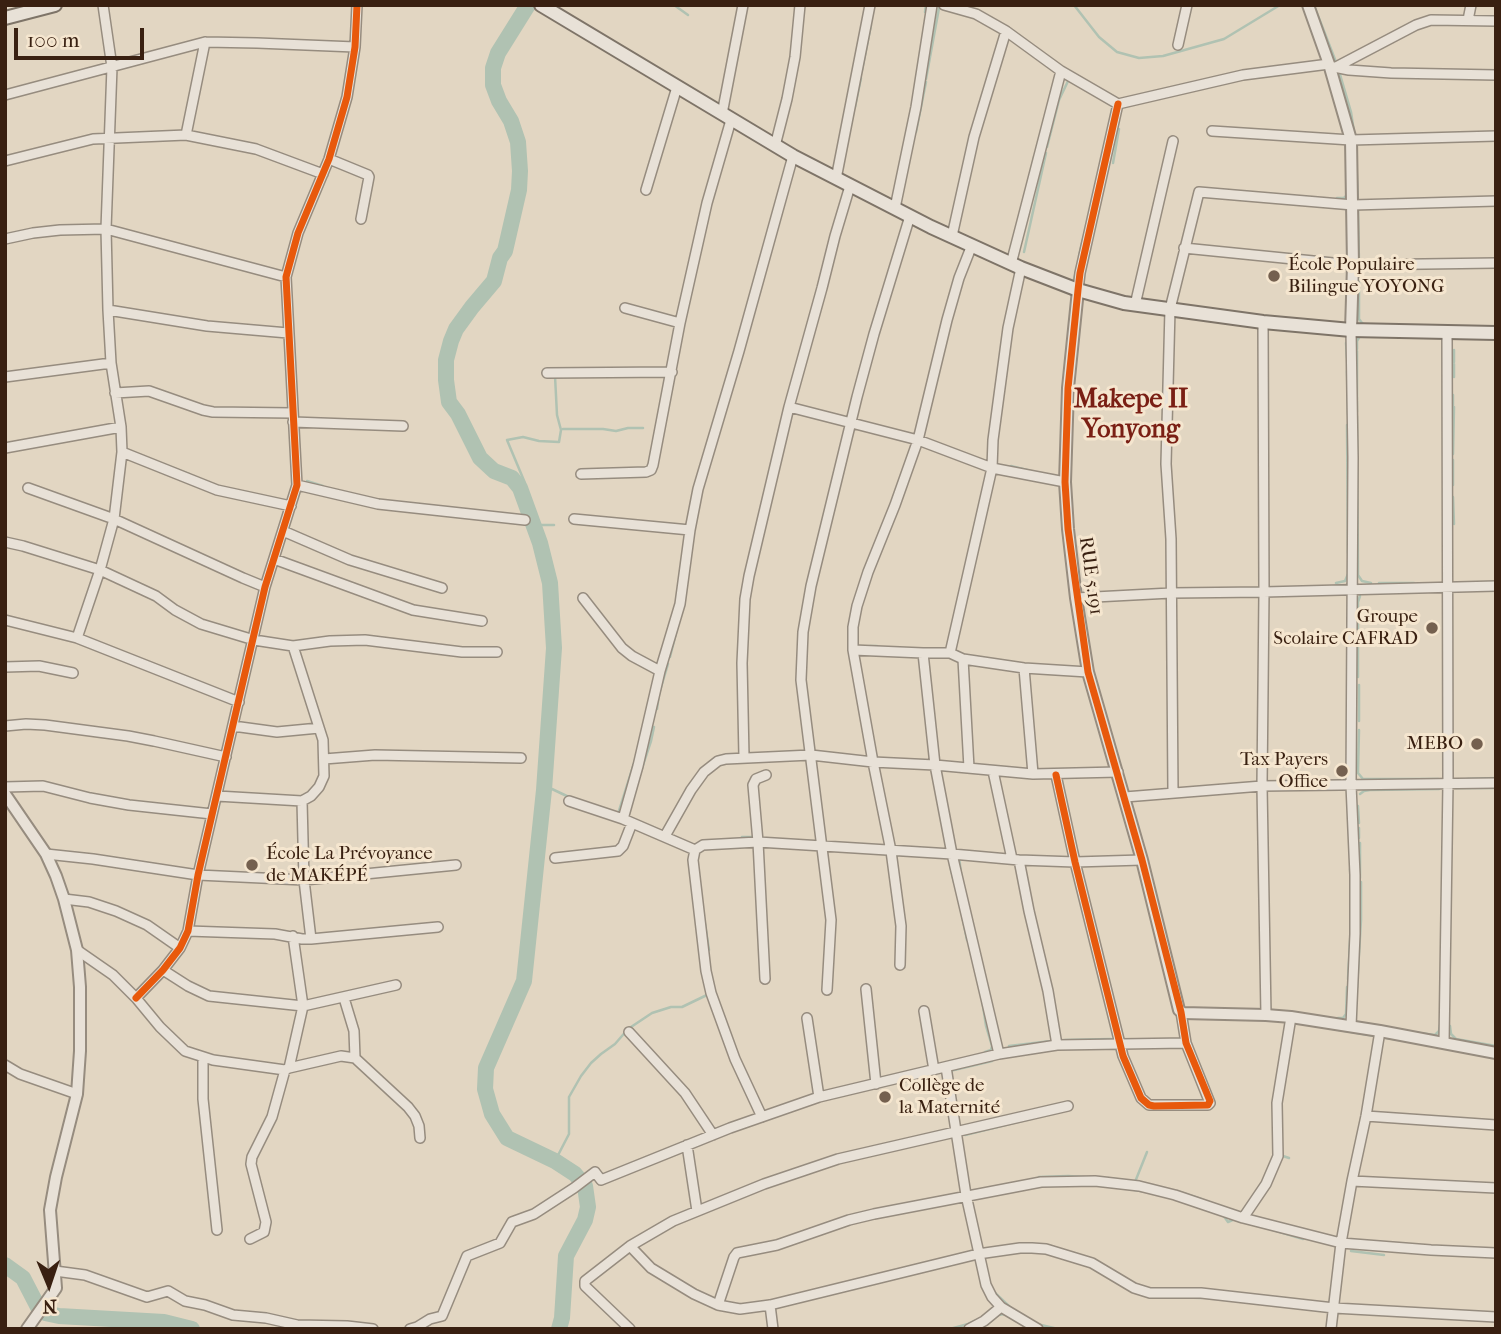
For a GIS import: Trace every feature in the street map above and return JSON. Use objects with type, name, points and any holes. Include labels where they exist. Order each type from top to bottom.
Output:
[{"type":"main road","points":[[5,19],[55,5]]},
{"type":"main road","points":[[550,8],[726,117],[836,179],[1016,266],[1078,290],[1135,304],[1263,322],[1350,330],[1496,333]]},
{"type":"street","points":[[77,638],[114,519],[122,453],[111,363],[108,310],[106,229],[112,67],[103,5]]},
{"type":"street","points":[[136,998],[163,970],[180,948],[188,931],[198,875],[265,587],[297,485],[286,277],[298,233],[329,159],[347,97],[355,47],[357,5]]},
{"type":"street","points":[[582,474],[651,470],[680,323],[726,117],[743,5]]},
{"type":"street","points":[[775,146],[796,57],[800,5]]},
{"type":"street","points":[[836,179],[870,5]]},
{"type":"street","points":[[895,208],[916,107],[932,5]]},
{"type":"street","points":[[944,5],[976,14],[1006,31],[1062,71],[1118,104],[1253,73],[1331,66],[1349,70],[1414,74],[1496,75]]},
{"type":"street","points":[[1178,45],[1187,5]]},
{"type":"street","points":[[1308,5],[1331,66],[1351,140],[1352,785],[1355,875],[1351,1026]]},
{"type":"street","points":[[1468,20],[1471,5]]},
{"type":"street","points":[[1331,66],[1431,20],[1496,21]]},
{"type":"street","points":[[952,236],[974,137],[1006,31]]},
{"type":"street","points":[[186,135],[205,42]]},
{"type":"street","points":[[5,95],[205,42],[355,47]]},
{"type":"street","points":[[950,653],[992,468],[993,440],[1018,241],[1062,71]]},
{"type":"street","points":[[646,190],[677,87]]},
{"type":"street","name":"RUE 5.191","points":[[1118,104],[1080,273],[1068,388],[1065,482],[1068,529],[1088,672],[1142,860],[1181,1012],[1186,1043],[1210,1101],[1208,1105],[1154,1106],[1144,1102],[1126,1065],[1120,1045]]},
{"type":"street","points":[[1212,131],[1351,140],[1496,136]]},
{"type":"street","points":[[5,161],[93,139],[186,135],[256,149],[323,174]]},
{"type":"street","points":[[1135,304],[1173,141]]},
{"type":"street","points":[[555,858],[618,851],[623,846],[660,671],[680,604],[698,489],[793,156]]},
{"type":"street","points":[[329,159],[368,175],[361,219]]},
{"type":"street","points":[[744,757],[742,663],[745,599],[789,407],[850,186]]},
{"type":"street","points":[[1173,792],[1171,539],[1166,464],[1170,309],[1199,192],[1353,205],[1496,201]]},
{"type":"street","points":[[827,990],[831,920],[801,680],[803,632],[810,586],[874,334],[910,216]]},
{"type":"street","points":[[5,239],[47,232],[106,229],[286,277]]},
{"type":"street","points":[[900,965],[901,926],[891,851],[853,650],[853,626],[878,545],[918,440],[947,320],[972,245]]},
{"type":"street","points":[[1184,248],[1353,265],[1496,263]]},
{"type":"street","points":[[625,308],[680,323]]},
{"type":"street","points":[[108,310],[207,327],[288,333]]},
{"type":"street","points":[[1263,322],[1262,786],[1266,1015]]},
{"type":"street","points":[[1444,1043],[1448,783],[1447,332]]},
{"type":"street","points":[[5,376],[111,363]]},
{"type":"street","points":[[547,373],[672,372]]},
{"type":"street","points":[[115,393],[149,391],[203,411],[403,426]]},
{"type":"street","points":[[789,407],[918,440],[992,468],[1065,482]]},
{"type":"street","points":[[5,448],[121,428]]},
{"type":"street","points":[[122,453],[216,489],[291,506]]},
{"type":"street","points":[[297,485],[378,504],[525,520]]},
{"type":"street","points":[[28,488],[114,519],[265,587]]},
{"type":"street","points":[[574,519],[690,530]]},
{"type":"street","points":[[283,531],[350,560],[442,588]]},
{"type":"street","points":[[5,542],[100,570],[156,596],[201,624],[254,640],[293,646],[365,640],[462,652],[497,652]]},
{"type":"street","points":[[274,559],[413,610],[482,621]]},
{"type":"street","points":[[1076,598],[1171,593],[1496,586]]},
{"type":"street","points":[[583,598],[622,648],[660,671]]},
{"type":"street","points":[[5,620],[77,638],[239,702]]},
{"type":"street","points":[[217,796],[302,801],[319,787],[324,776],[323,740],[293,646]]},
{"type":"street","points":[[853,650],[950,653],[963,659],[1024,668],[1088,672]]},
{"type":"street","points":[[923,653],[935,765],[952,854],[999,1054]]},
{"type":"street","points":[[963,659],[969,768]]},
{"type":"street","points":[[5,667],[39,666],[73,673]]},
{"type":"street","points":[[1024,668],[1034,775]]},
{"type":"street","points":[[5,726],[45,725],[128,736],[226,757]]},
{"type":"street","points":[[233,726],[277,732],[319,729]]},
{"type":"street","points":[[324,760],[375,755],[521,758]]},
{"type":"street","points":[[665,836],[704,772],[718,761],[726,759],[811,755],[1034,775],[1118,772]]},
{"type":"street","points":[[993,771],[1048,990],[1057,1045]]},
{"type":"street","points":[[765,979],[753,785],[756,779],[766,775]]},
{"type":"street","points":[[1056,775],[1120,1045]]},
{"type":"street","points":[[1125,797],[1262,786],[1496,783]]},
{"type":"street","points":[[5,787],[43,786],[129,805],[212,814]]},
{"type":"street","points":[[5,793],[46,854],[64,900],[78,950],[81,1022],[77,1094],[50,1210],[56,1289],[27,1329]]},
{"type":"street","points":[[302,801],[304,880],[311,939]]},
{"type":"street","points":[[569,801],[628,821],[695,850]]},
{"type":"street","points":[[762,1117],[735,1059],[711,993],[693,860],[695,850],[703,845],[758,842],[1016,860],[1142,860]]},
{"type":"street","points":[[46,854],[198,875],[304,880],[456,865]]},
{"type":"street","points":[[64,900],[89,902],[108,908],[147,925],[180,948]]},
{"type":"street","points":[[188,931],[275,934],[311,939],[438,928]]},
{"type":"street","points":[[250,1239],[264,1232],[266,1222],[251,1164],[252,1157],[272,1117],[303,1006],[293,936]]},
{"type":"street","points":[[78,950],[104,967],[136,998],[178,1047],[185,1051],[203,1057],[287,1069],[341,1056],[355,1058],[408,1107],[419,1126],[420,1138]]},
{"type":"street","points":[[163,970],[209,996],[303,1006],[396,985]]},
{"type":"street","points":[[866,989],[876,1084]]},
{"type":"street","points":[[344,998],[354,1031],[355,1058]]},
{"type":"street","points":[[924,1011],[934,1070]]},
{"type":"street","points":[[1181,1012],[1291,1017],[1496,1053]]},
{"type":"street","points":[[1243,1218],[1266,1184],[1278,1156],[1277,1103],[1291,1017]]},
{"type":"street","points":[[807,1018],[820,1097]]},
{"type":"street","points":[[1331,1329],[1352,1181],[1380,1031]]},
{"type":"street","points":[[629,1032],[685,1093],[713,1135]]},
{"type":"street","points":[[410,1329],[442,1316],[467,1256],[500,1243],[512,1222],[534,1214],[595,1172],[601,1180],[687,1144],[820,1097],[999,1054],[1057,1045],[1186,1043]]},
{"type":"street","points":[[203,1057],[203,1099],[217,1230]]},
{"type":"street","points":[[5,1065],[20,1074],[77,1094]]},
{"type":"street","points":[[946,1067],[966,1195],[986,1285],[992,1297],[1002,1307],[1038,1329]]},
{"type":"street","points":[[630,1329],[584,1284],[586,1279],[630,1246],[655,1231],[697,1211],[816,1165],[956,1130],[1068,1106]]},
{"type":"street","points":[[1366,1116],[1496,1125]]},
{"type":"street","points":[[687,1144],[697,1211]]},
{"type":"street","points":[[718,1305],[737,1253],[777,1245],[874,1214],[1041,1182],[1095,1181],[1139,1186],[1243,1218],[1342,1243],[1496,1253]]},
{"type":"street","points":[[1352,1181],[1496,1188]]},
{"type":"street","points":[[630,1246],[651,1268],[694,1294],[718,1305],[740,1309],[770,1305],[978,1254],[1020,1248],[1046,1250],[1092,1263],[1141,1291],[1201,1293],[1334,1308],[1496,1317]]},
{"type":"street","points":[[55,1272],[85,1275],[147,1297],[168,1292],[185,1301],[233,1315],[266,1318],[297,1325],[373,1329]]},
{"type":"street","points":[[770,1305],[773,1329]]},
{"type":"street","points":[[969,1329],[1002,1307]]},
{"type":"waterway","points":[[528,5],[498,53],[493,68],[493,85],[518,142],[519,190],[505,251],[500,258],[494,281],[456,329],[451,341],[446,360],[446,380],[449,402],[480,458],[494,471],[512,478],[520,488],[540,543],[550,583],[554,648],[544,790],[524,981],[486,1068],[485,1089],[492,1114],[507,1138],[555,1161],[575,1174],[585,1186],[588,1207],[585,1220],[566,1256],[559,1329]]},
{"type":"waterway","points":[[674,5],[688,15]]},
{"type":"waterway","points":[[925,12],[926,5]]},
{"type":"waterway","points":[[1074,5],[1099,37],[1117,52],[1139,58],[1163,56],[1224,39],[1280,5]]},
{"type":"waterway","points":[[926,79],[939,8]]},
{"type":"waterway","points":[[1315,8],[1329,44]]},
{"type":"waterway","points":[[862,70],[871,25]]},
{"type":"waterway","points":[[1329,44],[1336,62]]},
{"type":"waterway","points":[[1339,71],[1354,132]]},
{"type":"waterway","points":[[855,107],[861,78]]},
{"type":"waterway","points":[[1047,147],[1059,100],[1069,79]]},
{"type":"waterway","points":[[916,132],[926,82]]},
{"type":"waterway","points":[[846,149],[854,109]]},
{"type":"waterway","points":[[1113,163],[1119,129]]},
{"type":"waterway","points":[[1024,252],[1046,153]]},
{"type":"waterway","points":[[1356,156],[1358,201]]},
{"type":"waterway","points":[[1030,175],[1034,157]]},
{"type":"waterway","points":[[1337,198],[1344,198],[1348,194]]},
{"type":"waterway","points":[[1358,210],[1359,264]]},
{"type":"waterway","points":[[1079,256],[1083,239]]},
{"type":"waterway","points":[[1074,279],[1077,267]]},
{"type":"waterway","points":[[1359,270],[1359,319],[1365,325]]},
{"type":"waterway","points":[[1357,349],[1360,336]]},
{"type":"waterway","points":[[1346,343],[1347,358]]},
{"type":"waterway","points":[[1454,350],[1454,362]]},
{"type":"waterway","points":[[1357,351],[1357,400]]},
{"type":"waterway","points":[[1454,364],[1454,377]]},
{"type":"waterway","points":[[1347,371],[1348,414]]},
{"type":"waterway","points":[[523,494],[525,483],[507,440],[523,437],[559,442],[561,430],[557,415],[555,376]]},
{"type":"waterway","points":[[1453,395],[1453,405]]},
{"type":"waterway","points":[[1357,401],[1357,412]]},
{"type":"waterway","points":[[1453,454],[1454,407]]},
{"type":"waterway","points":[[1357,416],[1358,575],[1362,581],[1371,583]]},
{"type":"waterway","points":[[1347,425],[1348,553]]},
{"type":"waterway","points":[[563,429],[616,431],[643,428]]},
{"type":"waterway","points":[[1453,460],[1453,485]]},
{"type":"waterway","points":[[162,464],[189,474]]},
{"type":"waterway","points":[[1011,466],[1031,471]]},
{"type":"waterway","points":[[307,481],[323,486]]},
{"type":"waterway","points":[[1453,497],[1454,524]]},
{"type":"waterway","points":[[533,527],[554,525]]},
{"type":"waterway","points":[[1336,583],[1345,581],[1348,574]]},
{"type":"waterway","points":[[1379,583],[1414,583]]},
{"type":"waterway","points":[[1358,677],[1360,596]]},
{"type":"waterway","points":[[670,657],[679,621]]},
{"type":"waterway","points":[[870,646],[877,646]]},
{"type":"waterway","points":[[657,709],[668,664]]},
{"type":"waterway","points":[[1359,685],[1359,721]]},
{"type":"waterway","points":[[639,777],[654,727]]},
{"type":"waterway","points":[[1359,730],[1358,773],[1363,779],[1438,779]]},
{"type":"waterway","points":[[618,814],[636,757]]},
{"type":"waterway","points":[[1337,781],[1348,774]]},
{"type":"waterway","points":[[1467,779],[1496,778]]},
{"type":"waterway","points":[[1456,788],[1496,788]]},
{"type":"waterway","points":[[544,790],[552,789],[571,798]]},
{"type":"waterway","points":[[1360,794],[1370,790],[1439,789]]},
{"type":"waterway","points":[[1358,806],[1359,823]]},
{"type":"waterway","points":[[1359,828],[1359,838]]},
{"type":"waterway","points":[[742,837],[752,837]]},
{"type":"waterway","points":[[1360,843],[1360,878]]},
{"type":"waterway","points":[[959,856],[961,874]]},
{"type":"waterway","points":[[950,865],[954,882]]},
{"type":"waterway","points":[[1350,869],[1351,883]]},
{"type":"waterway","points":[[1357,988],[1361,882]]},
{"type":"waterway","points":[[960,905],[967,940]]},
{"type":"waterway","points":[[1348,979],[1351,923]]},
{"type":"waterway","points":[[705,924],[709,950]]},
{"type":"waterway","points":[[1338,1018],[1343,1018],[1346,1014],[1347,987]]},
{"type":"waterway","points":[[555,1161],[569,1134],[569,1097],[591,1063],[615,1044],[628,1029],[652,1013],[671,1007],[682,1007],[709,994]]},
{"type":"waterway","points":[[982,999],[992,1046],[991,1050],[985,1052]]},
{"type":"waterway","points":[[1419,1033],[1435,1035],[1440,1025]]},
{"type":"waterway","points":[[1450,1026],[1451,1034],[1456,1039],[1496,1046]]},
{"type":"waterway","points":[[1333,1029],[1405,1041]]},
{"type":"waterway","points":[[1065,1040],[1111,1039]]},
{"type":"waterway","points":[[1009,1046],[1051,1041]]},
{"type":"waterway","points":[[950,1071],[992,1061]]},
{"type":"waterway","points":[[965,1135],[1034,1118]]},
{"type":"waterway","points":[[1135,1182],[1147,1152]]},
{"type":"waterway","points":[[1280,1158],[1289,1158]]},
{"type":"waterway","points":[[1039,1177],[1084,1177]]},
{"type":"waterway","points":[[1108,1178],[1123,1180]]},
{"type":"waterway","points":[[1091,1185],[1112,1187]]},
{"type":"waterway","points":[[1129,1189],[1147,1192]]},
{"type":"waterway","points":[[1180,1192],[1201,1199]]},
{"type":"waterway","points":[[1223,1215],[1228,1222],[1237,1218]]},
{"type":"waterway","points":[[1273,1230],[1303,1239]]},
{"type":"waterway","points":[[1351,1251],[1384,1255]]},
{"type":"waterway","points":[[5,1265],[23,1278],[38,1307],[45,1313],[164,1322],[192,1329]]},
{"type":"waterway","points":[[993,1291],[1011,1308]]},
{"type":"waterway","points":[[1169,1297],[1201,1298]]},
{"type":"waterway","points":[[991,1321],[998,1315],[1005,1314]]},
{"type":"waterway","points":[[950,1329],[979,1319]]},
{"type":"waterway","points":[[1037,1324],[1058,1329]]},
{"type":"cycle path","points":[[136,998],[163,970],[180,948],[188,931],[198,875],[265,587],[297,485],[286,277],[298,233],[329,159],[347,97],[355,47],[357,5]]},
{"type":"cycle path","points":[[1056,775],[1123,1056],[1141,1098],[1154,1106],[1208,1105],[1210,1101],[1186,1043],[1181,1012],[1142,860],[1088,672],[1068,529],[1065,482],[1068,388],[1080,273],[1118,104]]},
{"type":"place","name":"École Populaire Bilingue YOYONG","points":[[1274,276]]},
{"type":"place","name":"Groupe Scolaire CAFRAD","points":[[1432,628]]},
{"type":"place","name":"MEBO","points":[[1477,744]]},
{"type":"place","name":"Tax Payers Office","points":[[1342,771]]},
{"type":"place","name":"École La Prévoyance de MAKÉPÉ","points":[[252,865]]},
{"type":"place","name":"Collège de la Maternité","points":[[885,1097]]},
{"type":"district","name":"Makepe II Yonyong","points":[[1131,416]]}]
